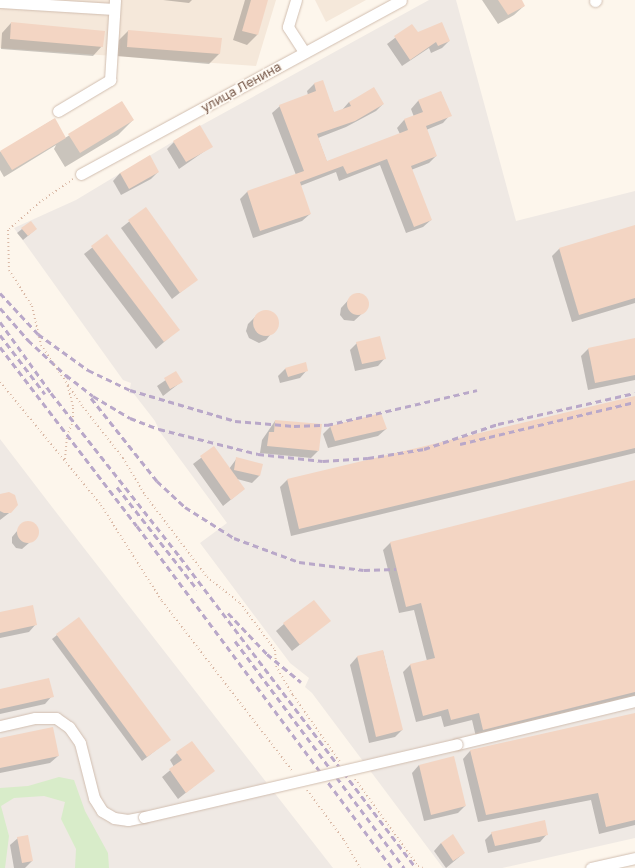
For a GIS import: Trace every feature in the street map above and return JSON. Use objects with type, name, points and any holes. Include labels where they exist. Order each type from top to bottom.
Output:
[{"type":"street","points":[[296,0],[288,28],[304,52]]},
{"type":"street","name":"улица Ленина","points":[[80,174],[401,0]]},
{"type":"street","points":[[0,2],[115,4],[110,80],[58,111]]},
{"type":"street","points":[[0,726],[35,718],[56,718],[69,727],[80,743],[94,798],[102,811],[114,818],[128,820],[635,701]]},
{"type":"street","points":[[591,868],[635,858]]},
{"type":"path","points":[[80,174],[40,202],[8,230],[9,270],[32,306],[41,345],[67,381],[83,408],[123,458],[145,495],[207,577],[240,603],[275,650],[276,666],[293,695],[344,766]]},
{"type":"path","points":[[64,460],[67,436],[73,421],[73,406],[67,381]]},
{"type":"path","points":[[0,382],[101,505],[162,601],[295,775]]},
{"type":"path","points":[[354,778],[418,866],[423,868]]},
{"type":"path","points":[[305,788],[344,840],[360,868]]},
{"type":"shaded area","points":[[0,0],[276,0],[256,66],[0,48]]},
{"type":"shaded area","points":[[315,0],[366,0],[326,22]]},
{"type":"shaded area","points":[[429,0],[456,0],[516,221],[635,191],[635,838],[502,868],[443,868],[312,693],[305,687],[309,678],[290,663],[200,543],[227,523],[160,432],[155,421],[134,394],[129,393],[131,383],[123,380],[14,228],[76,200],[189,132]]},
{"type":"shaded area","points":[[0,439],[52,507],[333,868],[0,868]]},
{"type":"green space","points":[[59,777],[74,780],[85,811],[108,853],[109,868],[75,868],[76,849],[61,819],[65,802],[44,796],[14,798],[1,806],[9,836],[5,868],[0,868],[0,788],[28,786]]},
{"type":"building","points":[[251,0],[268,0],[258,35],[242,31]]},
{"type":"building","points":[[498,0],[522,0],[525,6],[508,15]]},
{"type":"building","points":[[11,22],[105,31],[103,47],[10,39]]},
{"type":"building","points":[[442,22],[450,41],[438,46],[436,42],[410,60],[394,36],[412,24],[418,32]]},
{"type":"building","points":[[128,30],[222,38],[220,54],[127,47]]},
{"type":"building","points":[[323,80],[334,112],[351,106],[349,102],[374,87],[384,104],[355,121],[317,134],[327,161],[408,130],[404,119],[423,112],[418,100],[441,91],[452,116],[426,126],[437,156],[411,166],[432,220],[414,227],[387,159],[347,174],[343,166],[300,182],[311,214],[260,231],[247,191],[304,171],[279,105],[316,91],[314,83]]},
{"type":"building","points":[[122,101],[134,120],[80,153],[68,134]]},
{"type":"building","points":[[55,118],[66,138],[12,170],[0,151]]},
{"type":"building","points":[[200,125],[213,147],[186,162],[173,141]]},
{"type":"building","points":[[150,155],[159,172],[129,189],[120,173]]},
{"type":"building","points":[[146,207],[198,280],[180,293],[128,220]]},
{"type":"building","points":[[31,221],[37,229],[28,236],[21,228]]},
{"type":"building","points":[[635,225],[635,298],[579,315],[559,248]]},
{"type":"building","points":[[107,234],[180,330],[164,342],[91,246]]},
{"type":"building","points":[[358,293],[366,296],[369,304],[366,312],[358,315],[350,312],[347,304],[350,296]]},
{"type":"building","points":[[266,310],[275,314],[279,323],[275,332],[266,336],[257,332],[253,323],[257,314]]},
{"type":"building","points":[[380,336],[386,359],[362,364],[356,342]]},
{"type":"building","points":[[635,338],[635,375],[595,383],[588,348]]},
{"type":"building","points":[[306,362],[308,371],[288,377],[285,368]]},
{"type":"building","points":[[176,371],[183,382],[170,389],[164,378]]},
{"type":"building","points":[[635,396],[635,448],[299,529],[287,479]]},
{"type":"building","points":[[381,413],[387,429],[335,441],[330,426]]},
{"type":"building","points":[[275,420],[322,424],[319,451],[267,446],[269,432],[274,432]]},
{"type":"building","points":[[214,446],[245,489],[231,500],[200,456]]},
{"type":"building","points":[[236,457],[263,464],[260,476],[234,470]]},
{"type":"building","points":[[635,480],[635,692],[483,730],[479,713],[451,720],[448,709],[423,716],[410,664],[435,658],[421,603],[406,607],[390,542]]},
{"type":"building","points":[[9,492],[15,495],[18,505],[11,513],[4,513],[0,511],[0,494]]},
{"type":"building","points":[[28,521],[32,522],[38,528],[38,536],[32,542],[28,543],[24,542],[18,536],[17,532],[18,528],[24,522]]},
{"type":"building","points":[[314,600],[331,621],[300,645],[283,623]]},
{"type":"building","points":[[33,605],[37,625],[0,633],[0,612]]},
{"type":"building","points":[[79,617],[171,740],[147,757],[56,634]]},
{"type":"building","points":[[383,650],[403,730],[376,737],[357,656]]},
{"type":"building","points":[[49,678],[54,697],[0,709],[0,689]]},
{"type":"building","points":[[635,713],[635,820],[606,827],[598,793],[486,815],[470,750]]},
{"type":"building","points":[[53,727],[59,756],[0,768],[0,738]]},
{"type":"building","points":[[192,741],[215,771],[186,793],[169,769],[182,760],[176,752]]},
{"type":"building","points":[[454,756],[466,806],[431,815],[419,765]]},
{"type":"building","points":[[545,820],[548,835],[495,846],[491,832]]},
{"type":"building","points":[[453,834],[465,853],[453,861],[441,843]]},
{"type":"building","points":[[28,835],[33,861],[22,863],[17,837]]},
{"type":"railway","points":[[0,293],[38,334],[88,370],[130,390],[235,421],[294,426],[327,425],[477,390]]},
{"type":"railway","points":[[0,308],[28,340],[70,379]]},
{"type":"railway","points":[[0,322],[51,393],[180,557],[416,868]]},
{"type":"railway","points":[[0,335],[45,394]]},
{"type":"railway","points":[[0,347],[137,526],[392,868]]},
{"type":"railway","points":[[66,375],[93,396],[130,418],[159,429],[258,454],[323,461],[368,458],[424,449],[498,424],[635,393]]},
{"type":"railway","points":[[91,398],[157,481],[185,507],[234,538],[299,562],[364,570],[396,569]]},
{"type":"railway","points":[[460,444],[635,402]]},
{"type":"railway","points":[[117,487],[197,589]]},
{"type":"railway","points":[[228,613],[267,654],[301,682]]},
{"type":"railway","points":[[235,641],[404,868]]}]
